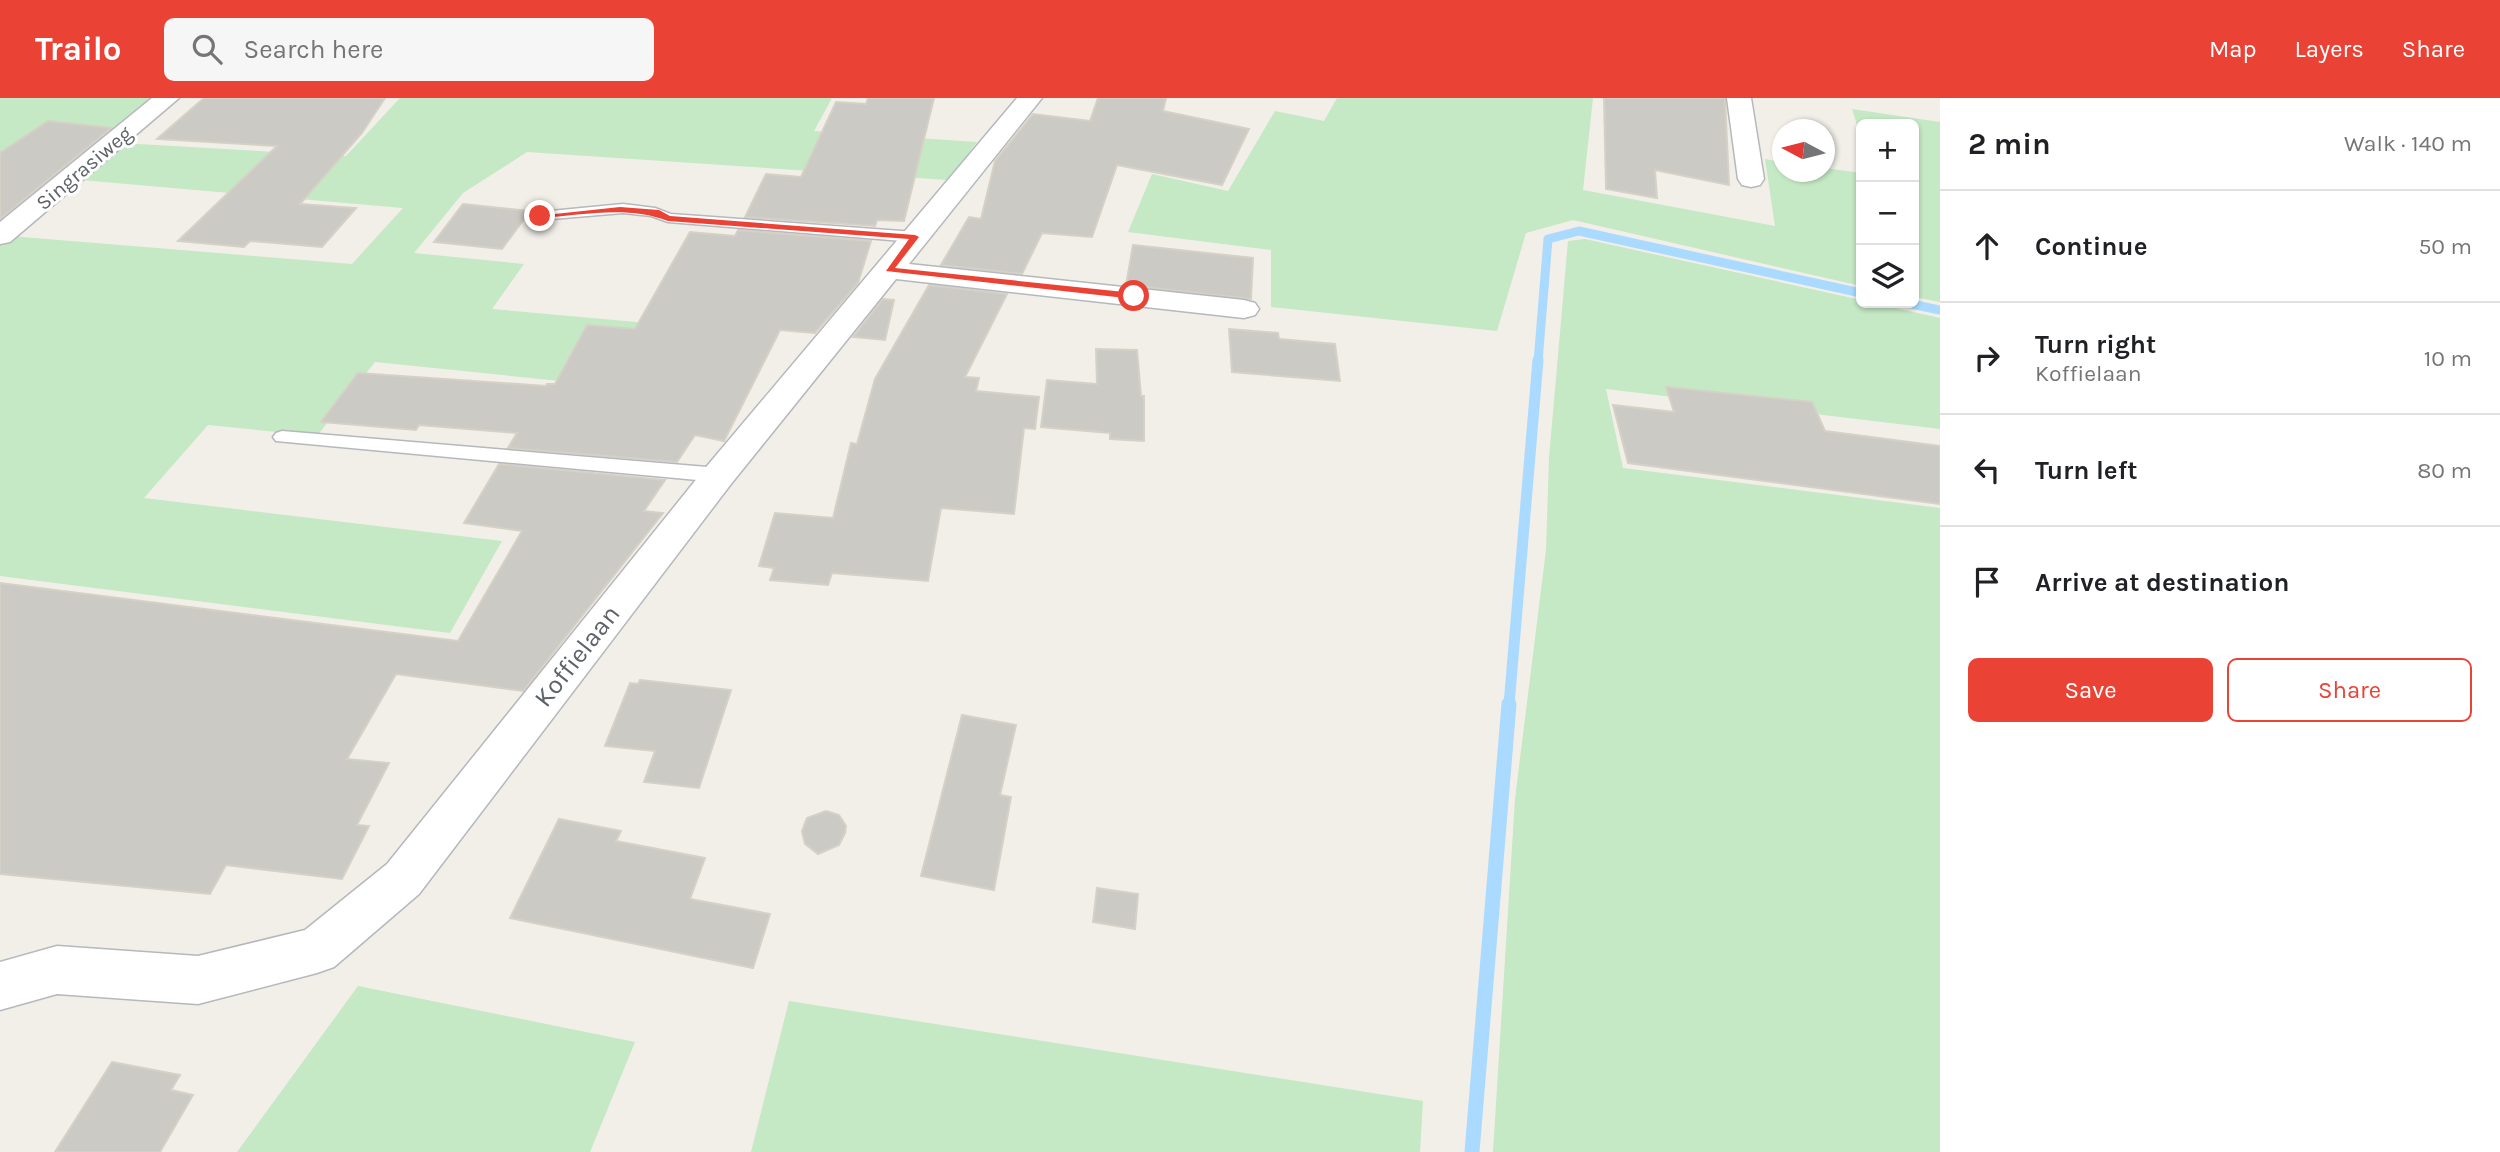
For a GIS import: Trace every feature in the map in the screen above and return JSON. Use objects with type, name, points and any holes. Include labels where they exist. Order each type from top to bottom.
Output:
[{"type":"street","name":"Singrasiweg","points":[[0,236],[167,98]]},
{"type":"street","name":"Koffielaan","points":[[0,985],[57,970],[198,980],[317,950],[403,879],[719,475],[1030,98]]},
{"type":"street","points":[[1739,98],[1751,179]]},
{"type":"street","points":[[889,270],[1244,309]]},
{"type":"lane","points":[[540,216],[620,209],[659,213],[668,218],[915,237]]},
{"type":"lane","points":[[282,437],[719,475]]},
{"type":"green space","points":[[0,98],[150,98],[77,157],[0,152]]},
{"type":"green space","points":[[400,98],[832,98],[814,131],[977,142],[948,180],[527,152],[463,193],[414,253],[524,264],[492,309],[681,326],[648,390],[375,362],[317,436],[208,425],[144,498],[502,541],[450,633],[0,576],[0,244],[10,236],[352,264],[403,208],[81,180],[120,143],[346,156]]},
{"type":"green space","points":[[1337,98],[1593,98],[1583,190],[1775,226],[1765,159],[1772,160],[1772,182],[1835,182],[1835,169],[1856,172],[1856,285],[1573,220],[1526,233],[1497,331],[1271,307],[1271,250],[1128,232],[1152,174],[1228,191],[1275,111],[1324,121]]},
{"type":"green space","points":[[1852,109],[1940,122],[1940,302],[1919,298],[1919,119],[1856,119],[1856,122]]},
{"type":"green space","points":[[1585,239],[1856,299],[1856,308],[1895,308],[1940,318],[1940,429],[1606,389],[1623,468],[1940,508],[1940,1152],[1493,1152],[1515,799],[1546,550],[1549,458],[1568,241]]},
{"type":"green space","points":[[358,986],[635,1042],[590,1152],[237,1152]]},
{"type":"green space","points":[[789,1001],[1423,1101],[1420,1152],[751,1152]]},
{"type":"building","points":[[204,98],[385,98],[362,133],[300,204],[356,208],[322,247],[250,241],[244,247],[178,241],[277,146],[157,139]]},
{"type":"building","points":[[868,98],[934,98],[904,221],[877,220],[875,226],[745,217],[766,174],[801,177],[836,102],[866,104]]},
{"type":"building","points":[[1098,98],[1166,98],[1163,111],[1249,129],[1222,185],[1117,165],[1092,237],[1042,233],[1022,274],[941,265],[969,217],[981,219],[995,161],[1033,114],[1090,121]]},
{"type":"building","points":[[1604,98],[1725,98],[1729,185],[1655,170],[1657,198],[1606,189]]},
{"type":"building","points":[[48,121],[111,128],[0,219],[0,153]]},
{"type":"building","points":[[463,204],[530,211],[502,249],[434,242]]},
{"type":"building","points":[[738,230],[871,241],[858,283],[815,333],[780,330],[724,441],[695,435],[677,462],[508,448],[517,433],[419,425],[416,430],[321,422],[358,373],[546,386],[555,384],[587,325],[635,329],[690,232],[735,236]]},
{"type":"building","points":[[1133,245],[1253,258],[1251,299],[1126,285]]},
{"type":"building","points":[[929,285],[1007,294],[965,377],[979,378],[976,391],[1039,397],[1035,429],[1024,428],[1014,514],[941,508],[928,581],[832,573],[828,585],[770,580],[774,568],[759,566],[775,513],[833,518],[851,443],[857,444],[875,379]]},
{"type":"building","points":[[883,299],[894,300],[885,340],[853,337]]},
{"type":"building","points":[[1229,329],[1278,333],[1279,339],[1335,344],[1340,381],[1232,372]]},
{"type":"building","points":[[1096,349],[1137,350],[1141,396],[1144,396],[1144,441],[1110,439],[1110,433],[1041,427],[1047,380],[1097,384]]},
{"type":"building","points":[[1666,387],[1812,402],[1825,431],[1940,446],[1940,504],[1628,463],[1613,405],[1674,412]]},
{"type":"building","points":[[499,464],[665,480],[644,511],[663,513],[523,691],[396,674],[347,759],[389,763],[357,825],[369,826],[342,879],[226,865],[210,894],[0,874],[0,583],[458,641],[522,531],[464,523]]},
{"type":"building","points":[[640,680],[731,690],[699,788],[644,782],[655,751],[605,746],[630,683],[638,684]]},
{"type":"building","points":[[962,715],[1016,725],[1000,795],[1011,797],[994,890],[921,876]]},
{"type":"building","points":[[826,811],[839,815],[846,826],[845,833],[839,845],[818,854],[805,844],[802,831],[807,818]]},
{"type":"building","points":[[559,819],[621,831],[616,841],[705,858],[690,899],[770,914],[753,968],[510,918]]},
{"type":"building","points":[[1097,888],[1138,894],[1135,929],[1093,922]]},
{"type":"building","points":[[112,1062],[180,1075],[171,1090],[193,1095],[160,1152],[55,1152]]},
{"type":"waterway","points":[[1538,362],[1548,239],[1579,231],[1856,292]]},
{"type":"waterway","points":[[1919,306],[1940,310]]},
{"type":"waterway","points":[[1509,705],[1538,360]]},
{"type":"waterway","points":[[1472,1152],[1509,704]]},
{"type":"route","points":[[540,216],[620,209],[659,213],[668,218],[915,237],[889,270],[1134,296]]}]
